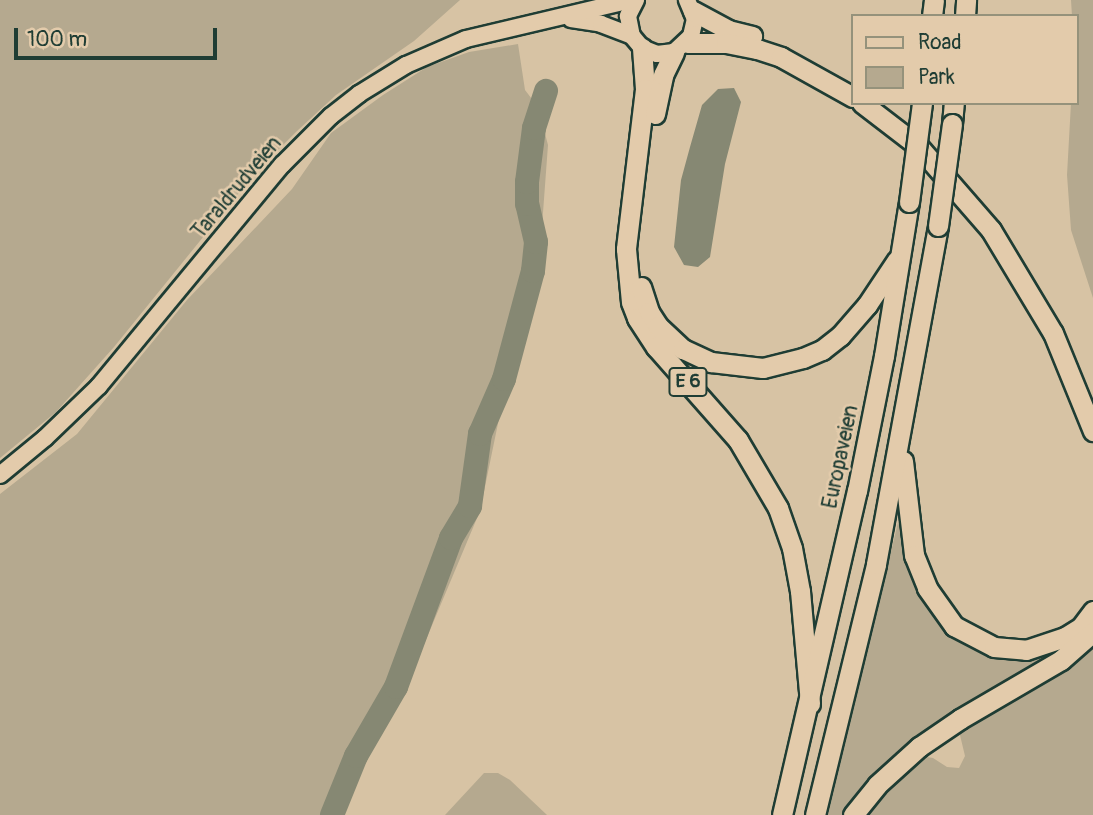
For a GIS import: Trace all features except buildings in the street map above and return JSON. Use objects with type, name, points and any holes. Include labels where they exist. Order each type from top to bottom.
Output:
[{"type":"highway","points":[[690,5],[728,30],[788,50],[852,85]]},
{"type":"highway","name":"E 6","points":[[637,42],[645,89],[626,249],[631,302],[637,318],[656,347],[738,440],[778,508],[792,548],[800,591],[810,704]]},
{"type":"highway","points":[[680,47],[726,43],[757,49],[781,57],[852,96]]},
{"type":"highway","name":"E 6","points":[[680,47],[658,90],[638,249],[644,300],[669,339],[696,356],[727,365],[763,368],[803,358],[822,350],[852,324],[901,253]]},
{"type":"highway","points":[[865,105],[918,146],[991,230],[1053,333],[1093,431]]},
{"type":"highway","points":[[880,105],[932,148],[974,194],[1008,242],[1055,322],[1093,413]]},
{"type":"highway","name":"Europaveien","points":[[782,815],[810,704],[870,428],[901,253],[922,105]]},
{"type":"highway","points":[[815,815],[876,564],[902,436],[938,226],[954,105]]},
{"type":"highway","points":[[902,436],[908,522],[914,555],[927,588],[954,626],[979,642],[994,647],[1026,650],[1065,637],[1081,627],[1093,611]]},
{"type":"highway","points":[[853,815],[877,785],[919,747],[960,719],[1061,660],[1093,632]]},
{"type":"main road","name":"Taraldrudveien","points":[[0,475],[45,438],[99,386],[269,180],[331,116],[376,82],[446,47],[500,29],[565,18],[633,0]]},
{"type":"main road","points":[[633,0],[628,16],[637,42]]},
{"type":"main road","points":[[680,47],[694,27],[690,5]]},
{"type":"main road","name":"Taraldrudveien","points":[[565,18],[601,24],[657,54],[680,47]]},
{"type":"green space","points":[[0,0],[460,0],[414,41],[336,95],[297,131],[255,173],[114,347],[56,412],[0,458]]},
{"type":"green space","points":[[1071,0],[1093,0],[1093,298],[1071,230],[1067,175],[1071,105],[1079,105],[1079,14],[1072,14]]},
{"type":"green space","points":[[518,44],[525,90],[538,107],[548,145],[540,253],[526,324],[503,399],[480,511],[425,642],[338,815],[0,815],[0,494],[77,434],[187,300],[292,189],[331,133],[427,67],[469,52]]},
{"type":"green space","points":[[900,514],[903,528],[962,639],[1073,644],[977,703],[846,815],[828,815]]},
{"type":"green space","points":[[1093,645],[1093,815],[862,815],[921,756],[933,758],[947,767],[959,768],[965,756],[959,731],[1075,661]]},
{"type":"green space","points":[[484,773],[498,773],[510,780],[547,815],[445,815]]},
{"type":"shaded area","points":[[734,88],[741,102],[725,164],[710,257],[698,267],[684,265],[674,247],[681,180],[690,147],[702,105],[718,89]]},
{"type":"waterway","points":[[332,815],[356,756],[396,687],[451,538],[470,506],[480,434],[504,379],[533,271],[536,242],[527,204],[527,182],[534,128],[546,91]]}]
